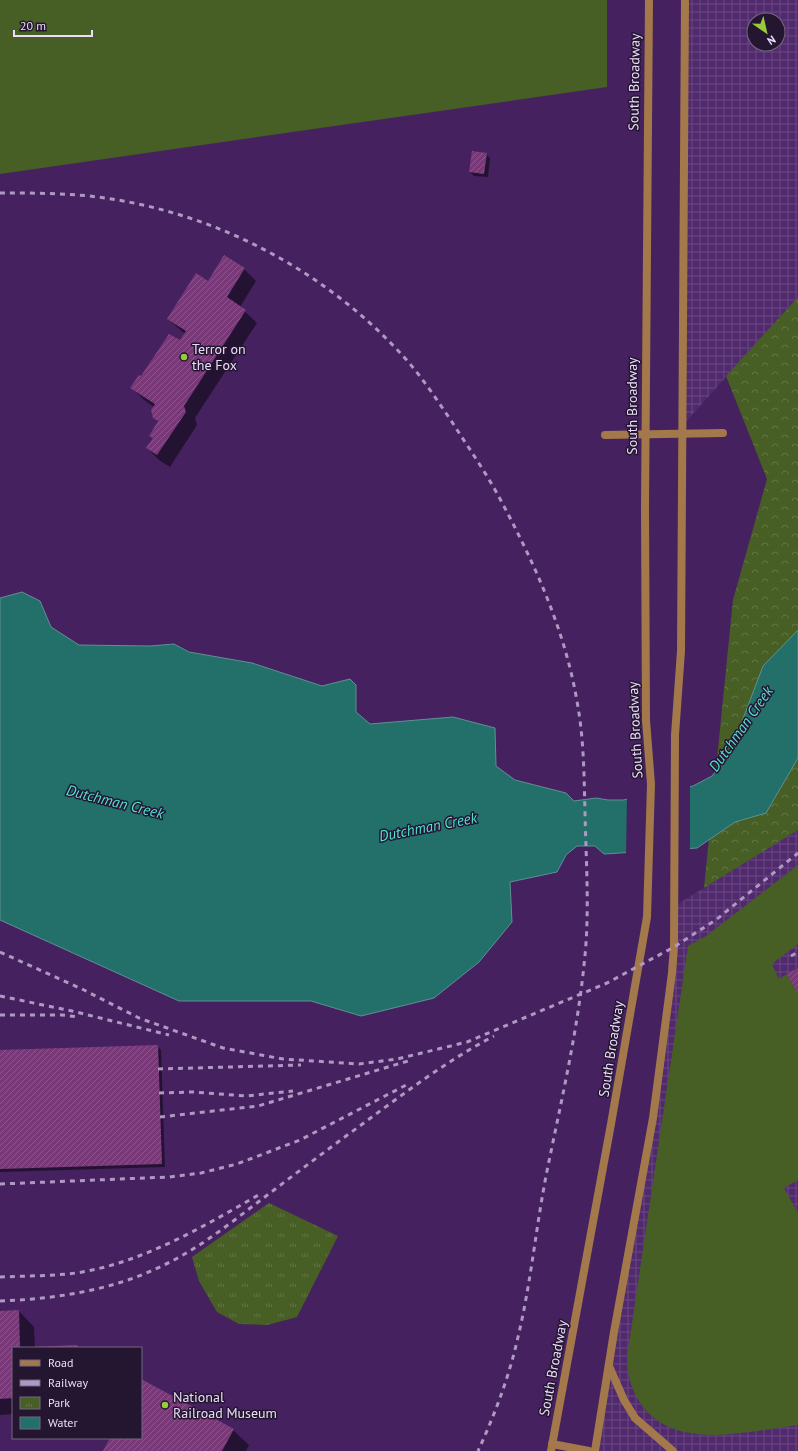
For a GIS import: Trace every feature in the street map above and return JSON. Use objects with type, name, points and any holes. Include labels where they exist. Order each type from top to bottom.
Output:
[{"type":"street","name":"South Broadway","points":[[552,1447],[612,1124],[647,917],[650,864],[651,784],[646,720],[645,435],[649,0]]},
{"type":"street","points":[[595,1451],[653,1118],[674,947],[675,735],[681,651],[685,0]]},
{"type":"street","points":[[605,436],[723,433]]},
{"type":"street","points":[[609,1366],[624,1400],[635,1418],[673,1451]]},
{"type":"street","points":[[552,1447],[589,1451]]},
{"type":"shaded area","points":[[685,0],[798,0],[798,297],[682,426]]},
{"type":"shaded area","points":[[798,830],[798,1451],[595,1451],[662,1051],[673,907]]},
{"type":"green space","points":[[0,0],[607,0],[607,87],[0,174]]},
{"type":"green space","points":[[798,297],[798,830],[704,888],[733,600],[767,479],[726,376]]},
{"type":"green space","points":[[798,865],[798,944],[772,964],[779,979],[787,974],[798,994],[798,1180],[784,1188],[798,1213],[798,1425],[737,1434],[695,1434],[676,1430],[659,1421],[644,1408],[636,1396],[631,1384],[627,1357],[688,946],[706,936]]},
{"type":"green space","points":[[269,1203],[338,1236],[297,1317],[267,1325],[239,1324],[217,1312],[199,1281],[192,1257]]},
{"type":"water","name":"Dutchman Creek","points":[[22,592],[40,601],[51,627],[79,645],[150,646],[174,644],[189,652],[252,663],[322,686],[350,679],[356,685],[356,712],[370,724],[453,717],[495,728],[496,766],[515,780],[566,793],[574,801],[596,798],[623,800],[693,786],[712,776],[730,753],[763,666],[798,630],[798,758],[766,813],[735,822],[697,848],[604,854],[595,846],[577,846],[566,855],[557,872],[510,882],[512,922],[479,962],[434,998],[361,1016],[311,1001],[179,1001],[0,920],[0,598]]},
{"type":"pier","points":[[690,785],[690,851],[626,854],[627,797]]},
{"type":"building","points":[[472,151],[487,153],[484,174],[469,172]]},
{"type":"building","name":"Terror on the Fox","points":[[224,255],[245,268],[227,297],[246,310],[184,406],[186,412],[157,455],[146,448],[153,438],[149,436],[158,421],[153,418],[151,410],[155,404],[130,388],[139,375],[141,376],[169,334],[180,340],[186,331],[167,319],[196,273],[208,281]]},
{"type":"building","points":[[798,968],[798,994],[787,974]]},
{"type":"building","points":[[158,1045],[162,1164],[0,1169],[0,1050]]},
{"type":"building","points":[[19,1310],[20,1347],[12,1347],[12,1398],[0,1399],[0,1311]]},
{"type":"building","points":[[76,1345],[79,1347],[35,1347]]},
{"type":"building","name":"National Railroad Museum","points":[[142,1380],[234,1429],[222,1451],[103,1451],[109,1439],[142,1439]]},
{"type":"railway","points":[[0,193],[89,196],[134,203],[177,214],[220,229],[261,248],[300,270],[337,296],[372,325],[404,357],[435,397],[494,487],[525,548],[548,599],[566,652],[573,679],[581,733],[584,773],[587,888],[586,946],[573,1042],[543,1192],[523,1317],[506,1381],[478,1451]]},
{"type":"railway","points":[[0,952],[84,990],[139,1018],[223,1048],[283,1059],[359,1064],[397,1059],[467,1042],[607,983],[674,947],[717,919],[798,853]]},
{"type":"railway","points":[[791,956],[798,952]]},
{"type":"railway","points":[[0,996],[72,1011],[169,1035]]},
{"type":"railway","points":[[0,1015],[62,1015],[79,1017]]},
{"type":"railway","points":[[0,1301],[42,1298],[84,1292],[105,1287],[145,1274],[179,1257],[221,1230],[419,1083],[448,1063],[494,1036]]},
{"type":"railway","points":[[160,1117],[258,1106],[408,1061]]},
{"type":"railway","points":[[158,1069],[301,1065]]},
{"type":"railway","points":[[0,1184],[169,1177],[201,1173],[237,1164],[300,1140],[410,1083]]},
{"type":"railway","points":[[159,1093],[193,1092],[246,1096],[293,1091]]},
{"type":"railway","points":[[0,1277],[76,1273],[125,1261],[172,1242],[262,1193]]},
{"type":"place","name":"Terror on the Fox","points":[[184,357]]},
{"type":"place","name":"National Railroad Museum","points":[[165,1405]]}]
